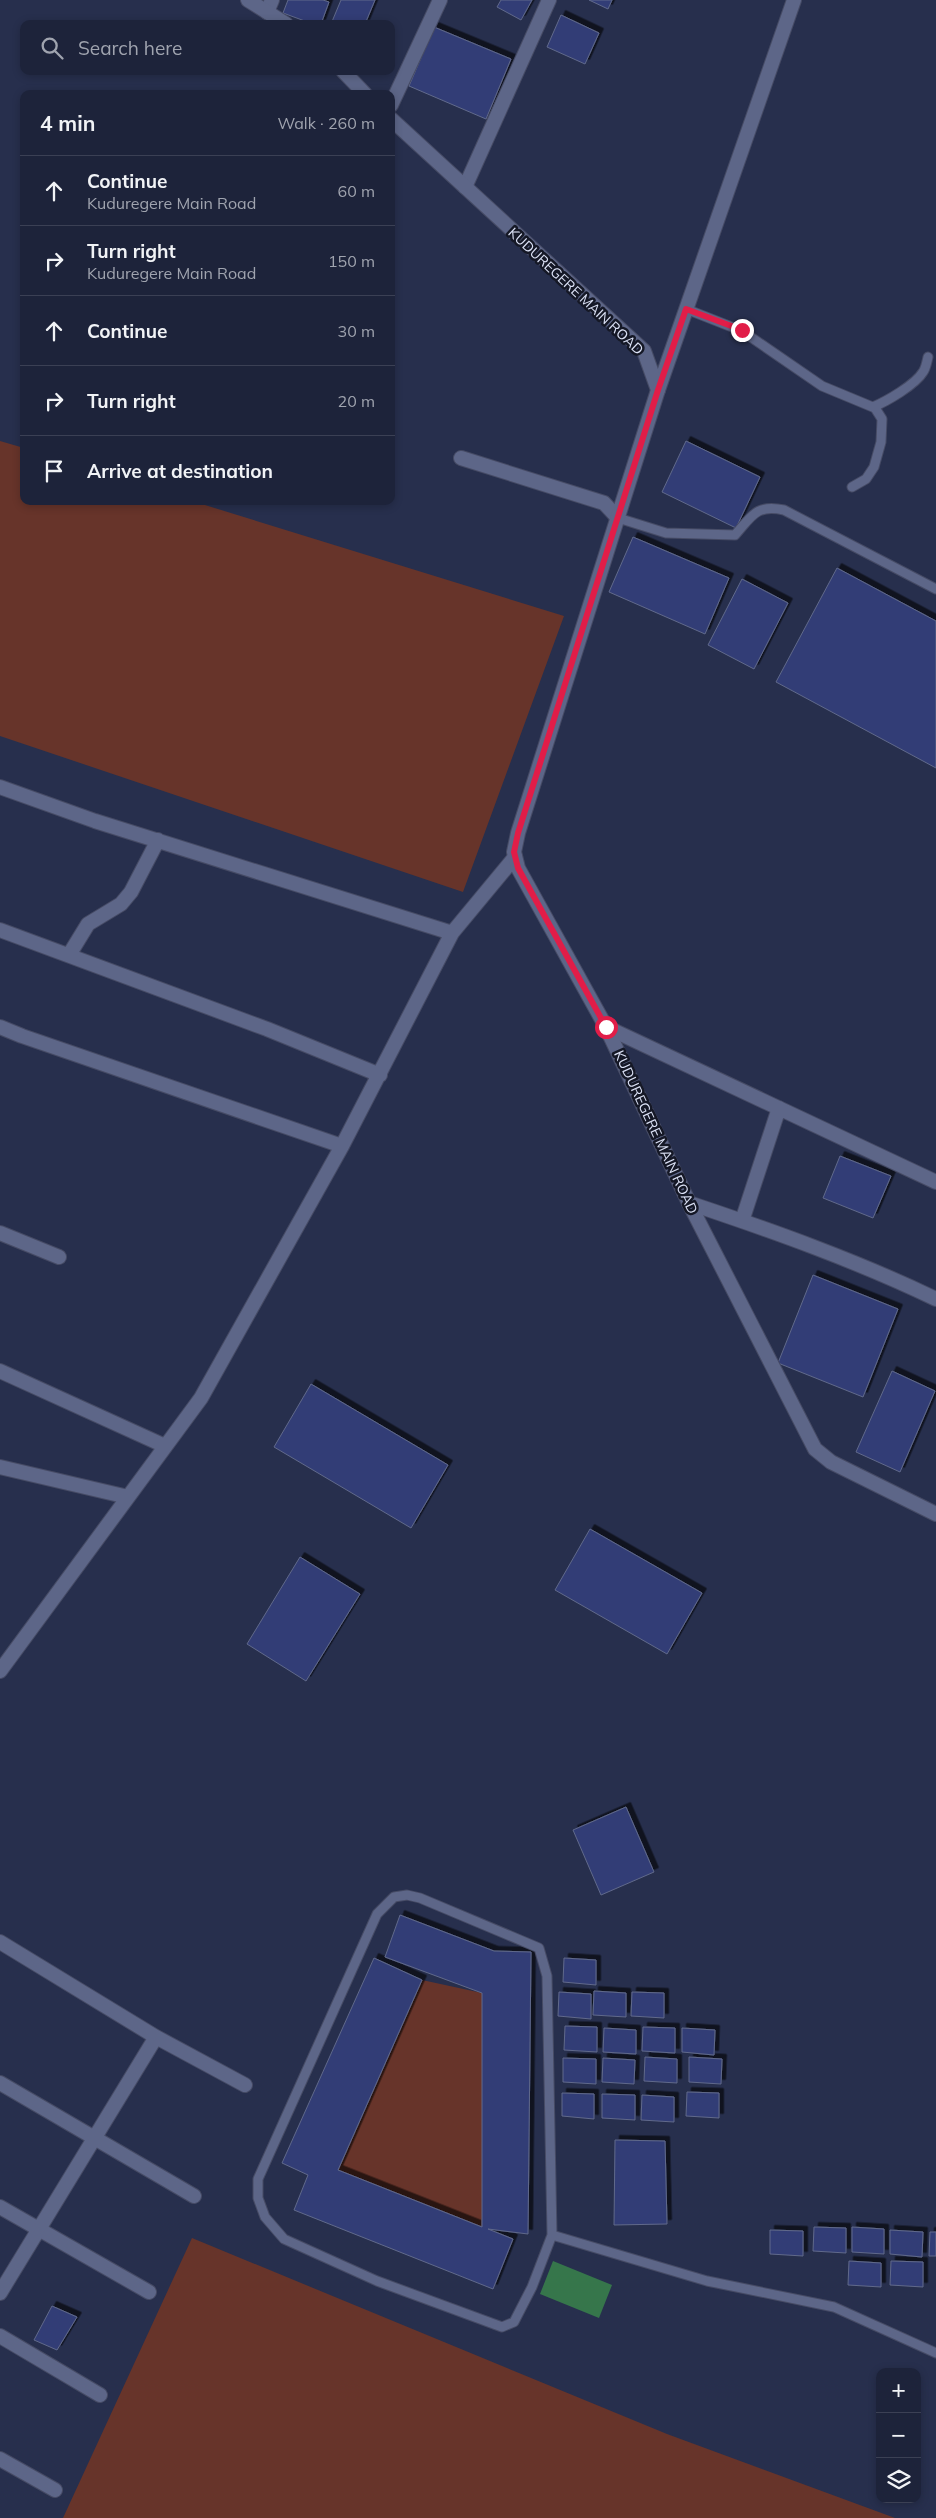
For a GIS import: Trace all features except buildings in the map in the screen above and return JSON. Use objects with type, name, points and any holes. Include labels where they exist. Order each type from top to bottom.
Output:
[{"type":"street","points":[[248,0],[270,6],[282,20]]},
{"type":"street","points":[[395,96],[440,0]]},
{"type":"street","points":[[465,187],[550,0]]},
{"type":"street","points":[[0,1671],[201,1398],[342,1146],[452,933],[515,857],[514,852],[518,833],[658,390],[794,0]]},
{"type":"street","points":[[347,75],[362,90]]},
{"type":"street","name":"KUDUREGERE MAIN ROAD","points":[[395,123],[644,351],[658,390]]},
{"type":"street","points":[[461,458],[604,503],[618,518]]},
{"type":"street","points":[[0,787],[158,840],[452,933]]},
{"type":"street","points":[[69,955],[88,924],[121,904],[132,892],[158,840]]},
{"type":"street","name":"KUDUREGERE MAIN ROAD","points":[[515,857],[518,868],[606,1027],[689,1204],[815,1449],[831,1462],[936,1514]]},
{"type":"street","points":[[0,930],[267,1029],[380,1075]]},
{"type":"street","points":[[0,1027],[342,1146]]},
{"type":"street","points":[[606,1027],[936,1182]]},
{"type":"street","points":[[742,1221],[779,1108]]},
{"type":"street","points":[[689,1204],[742,1221],[894,1279],[936,1299]]},
{"type":"street","points":[[0,1233],[59,1257]]},
{"type":"street","points":[[0,1371],[166,1446]]},
{"type":"street","points":[[0,1467],[128,1497]]},
{"type":"street","points":[[0,1942],[156,2037],[245,2085]]},
{"type":"street","points":[[0,2293],[156,2037]]},
{"type":"street","points":[[0,2083],[194,2196]]},
{"type":"street","points":[[0,2207],[149,2292]]},
{"type":"street","points":[[0,2336],[100,2395]]},
{"type":"street","points":[[0,2459],[55,2490]]},
{"type":"lane","points":[[686,309],[742,330],[822,386],[873,407],[882,419],[882,442],[874,467],[866,479],[852,487]]},
{"type":"lane","points":[[873,407],[885,402],[912,383],[923,373],[928,357]]},
{"type":"lane","points":[[618,518],[666,533],[710,533],[724,536],[735,535],[757,511],[765,508],[784,510],[936,589]]},
{"type":"lane","points":[[407,1895],[420,1898],[539,1948],[547,1976],[552,2235],[532,2287],[514,2322],[502,2327],[377,2282],[314,2255],[284,2239],[265,2217],[258,2198],[258,2179],[378,1914],[394,1897],[407,1895]]},
{"type":"lane","points":[[552,2235],[707,2281],[834,2307],[936,2353]]},
{"type":"shaded area","points":[[0,441],[20,447],[20,505],[205,505],[564,616],[463,892],[0,736]]},
{"type":"shaded area","points":[[422,1980],[482,1993],[482,2227],[338,2170]]},
{"type":"shaded area","points":[[192,2238],[667,2434],[895,2518],[63,2518]]},
{"type":"shaded area","points":[[553,2261],[612,2285],[599,2318],[540,2294]]},
{"type":"route","points":[[606,1027],[518,868],[514,852],[518,833],[658,390],[686,309],[742,330]]}]
